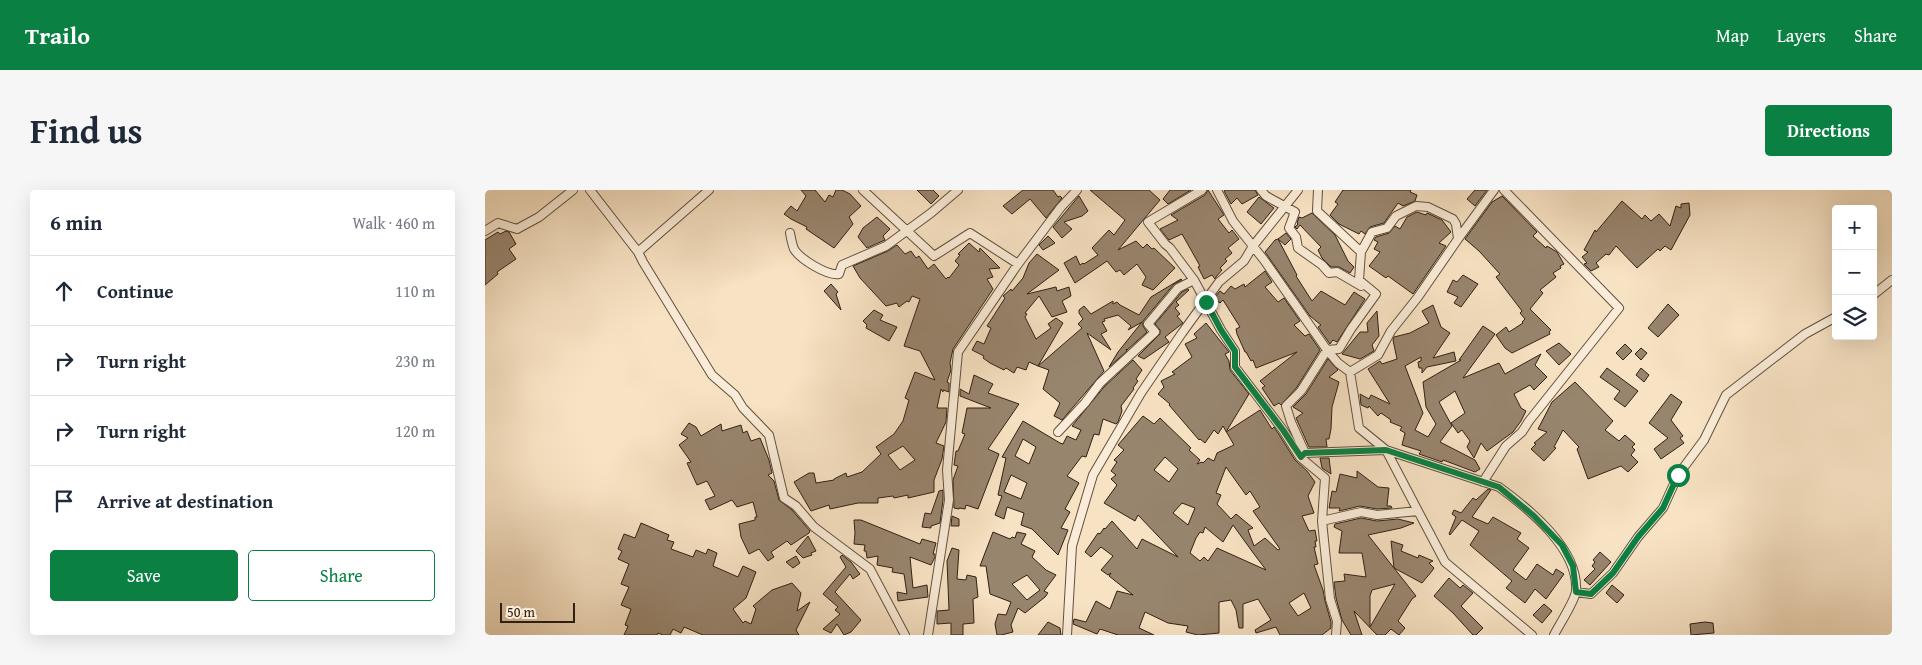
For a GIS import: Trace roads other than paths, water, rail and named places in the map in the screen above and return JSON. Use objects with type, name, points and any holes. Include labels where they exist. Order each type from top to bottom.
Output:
[{"type":"street","points":[[485,231],[498,223],[517,229],[539,217],[573,190]]},
{"type":"street","points":[[590,190],[638,252],[712,374],[735,395],[743,408],[769,435],[784,498],[796,506],[814,527],[870,569],[905,635]]},
{"type":"street","points":[[638,252],[709,190]]},
{"type":"street","points":[[863,190],[934,256],[970,233],[1018,264]]},
{"type":"street","points":[[790,233],[795,250],[820,270],[834,275],[839,274],[842,265],[885,246],[931,213],[958,190]]},
{"type":"street","points":[[928,635],[949,500],[947,470],[958,352],[1018,264],[1061,207],[1077,190]]},
{"type":"street","points":[[1202,190],[1149,222],[1194,280],[1221,330],[1235,351],[1235,367],[1303,455],[1325,478],[1322,521],[1330,599],[1337,621],[1336,635]]},
{"type":"street","points":[[1217,190],[1233,221],[1327,350],[1338,363],[1350,372],[1359,428],[1386,450],[1499,487],[1534,516],[1562,545],[1573,566],[1576,592],[1554,635]]},
{"type":"street","points":[[1261,190],[1266,196],[1295,212],[1289,228],[1296,237],[1298,248],[1323,265],[1329,273],[1337,272],[1376,294]]},
{"type":"street","points":[[1067,635],[1072,546],[1093,475],[1141,393],[1182,333],[1219,282],[1244,261],[1253,246],[1298,190]]},
{"type":"street","points":[[1317,190],[1317,211],[1361,252]]},
{"type":"street","points":[[1350,372],[1378,355],[1391,331],[1418,297],[1495,190]]},
{"type":"street","points":[[1483,482],[1506,446],[1522,432],[1619,308],[1504,190]]},
{"type":"street","points":[[1376,294],[1359,280],[1361,252],[1372,232],[1387,228],[1396,216],[1416,206],[1428,206],[1453,219],[1456,224],[1458,239]]},
{"type":"street","points":[[1058,432],[1085,403],[1100,383],[1155,332],[1148,324],[1178,288],[1194,280]]},
{"type":"street","points":[[1877,292],[1892,280]]},
{"type":"street","points":[[1327,350],[1339,349],[1376,294]]},
{"type":"street","points":[[1576,592],[1591,594],[1613,573],[1638,537],[1663,508],[1678,475],[1704,440],[1726,395],[1805,334],[1832,319]]},
{"type":"street","points":[[1303,455],[1286,406],[1301,390],[1327,350]]},
{"type":"street","points":[[1303,455],[1386,450]]},
{"type":"street","points":[[1386,450],[1445,562],[1531,635]]},
{"type":"street","points":[[1322,521],[1361,512],[1377,515],[1418,511]]}]
